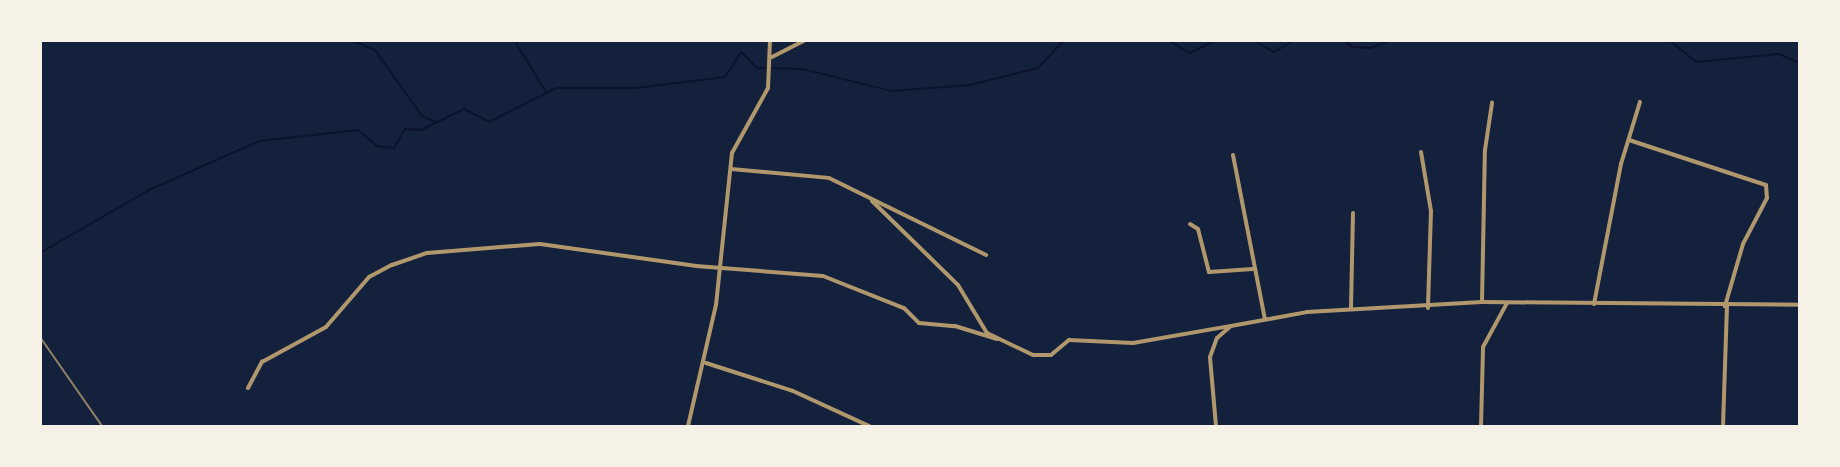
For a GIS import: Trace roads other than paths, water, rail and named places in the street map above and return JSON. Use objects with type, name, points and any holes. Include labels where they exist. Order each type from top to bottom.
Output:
[{"type":"street","points":[[688,426],[705,363],[722,265],[734,145],[771,74],[770,40]]},
{"type":"street","points":[[772,57],[806,40]]},
{"type":"street","points":[[1594,304],[1629,140],[1640,102]]},
{"type":"street","points":[[1482,302],[1485,150],[1492,103]]},
{"type":"street","points":[[1629,140],[1766,185],[1767,198],[1740,253],[1726,306],[1723,426]]},
{"type":"street","points":[[1420,152],[1431,211],[1428,308]]},
{"type":"street","points":[[1233,155],[1253,269],[1265,320]]},
{"type":"street","points":[[731,169],[829,178],[986,255]]},
{"type":"street","points":[[872,201],[958,285],[987,333],[997,339]]},
{"type":"street","points":[[1351,308],[1353,213]]},
{"type":"street","points":[[1190,224],[1198,230],[1209,273],[1253,269]]},
{"type":"street","points":[[248,388],[262,362],[326,327],[369,277],[427,253],[540,244],[696,266],[722,265],[823,276],[904,308],[919,323],[955,326],[997,339],[1033,355],[1051,355],[1069,340],[1133,343],[1351,308],[1428,308],[1482,302],[1800,305]]},
{"type":"street","points":[[1481,426],[1483,347],[1508,302]]},
{"type":"street","points":[[1216,426],[1210,357],[1217,338],[1231,326]]},
{"type":"street","points":[[705,363],[793,391],[869,426]]},
{"type":"waterway","points":[[351,40],[375,50],[422,116],[436,122]]},
{"type":"waterway","points":[[514,40],[546,92]]},
{"type":"waterway","points":[[40,253],[149,190],[259,141],[358,130],[377,146],[394,148],[405,129],[421,130],[464,109],[489,122],[556,88],[636,88],[725,77],[741,52],[757,68],[803,69],[892,91],[970,85],[1038,68],[1064,40]]},
{"type":"waterway","points":[[1168,40],[1190,53],[1217,40]]},
{"type":"waterway","points":[[1253,40],[1274,52],[1295,40]]},
{"type":"waterway","points":[[1343,40],[1352,47],[1370,48],[1392,40]]},
{"type":"waterway","points":[[1596,40],[1631,40]]},
{"type":"waterway","points":[[1669,40],[1696,62],[1779,54],[1800,63]]},
{"type":"railway","points":[[40,337],[102,426]]}]
